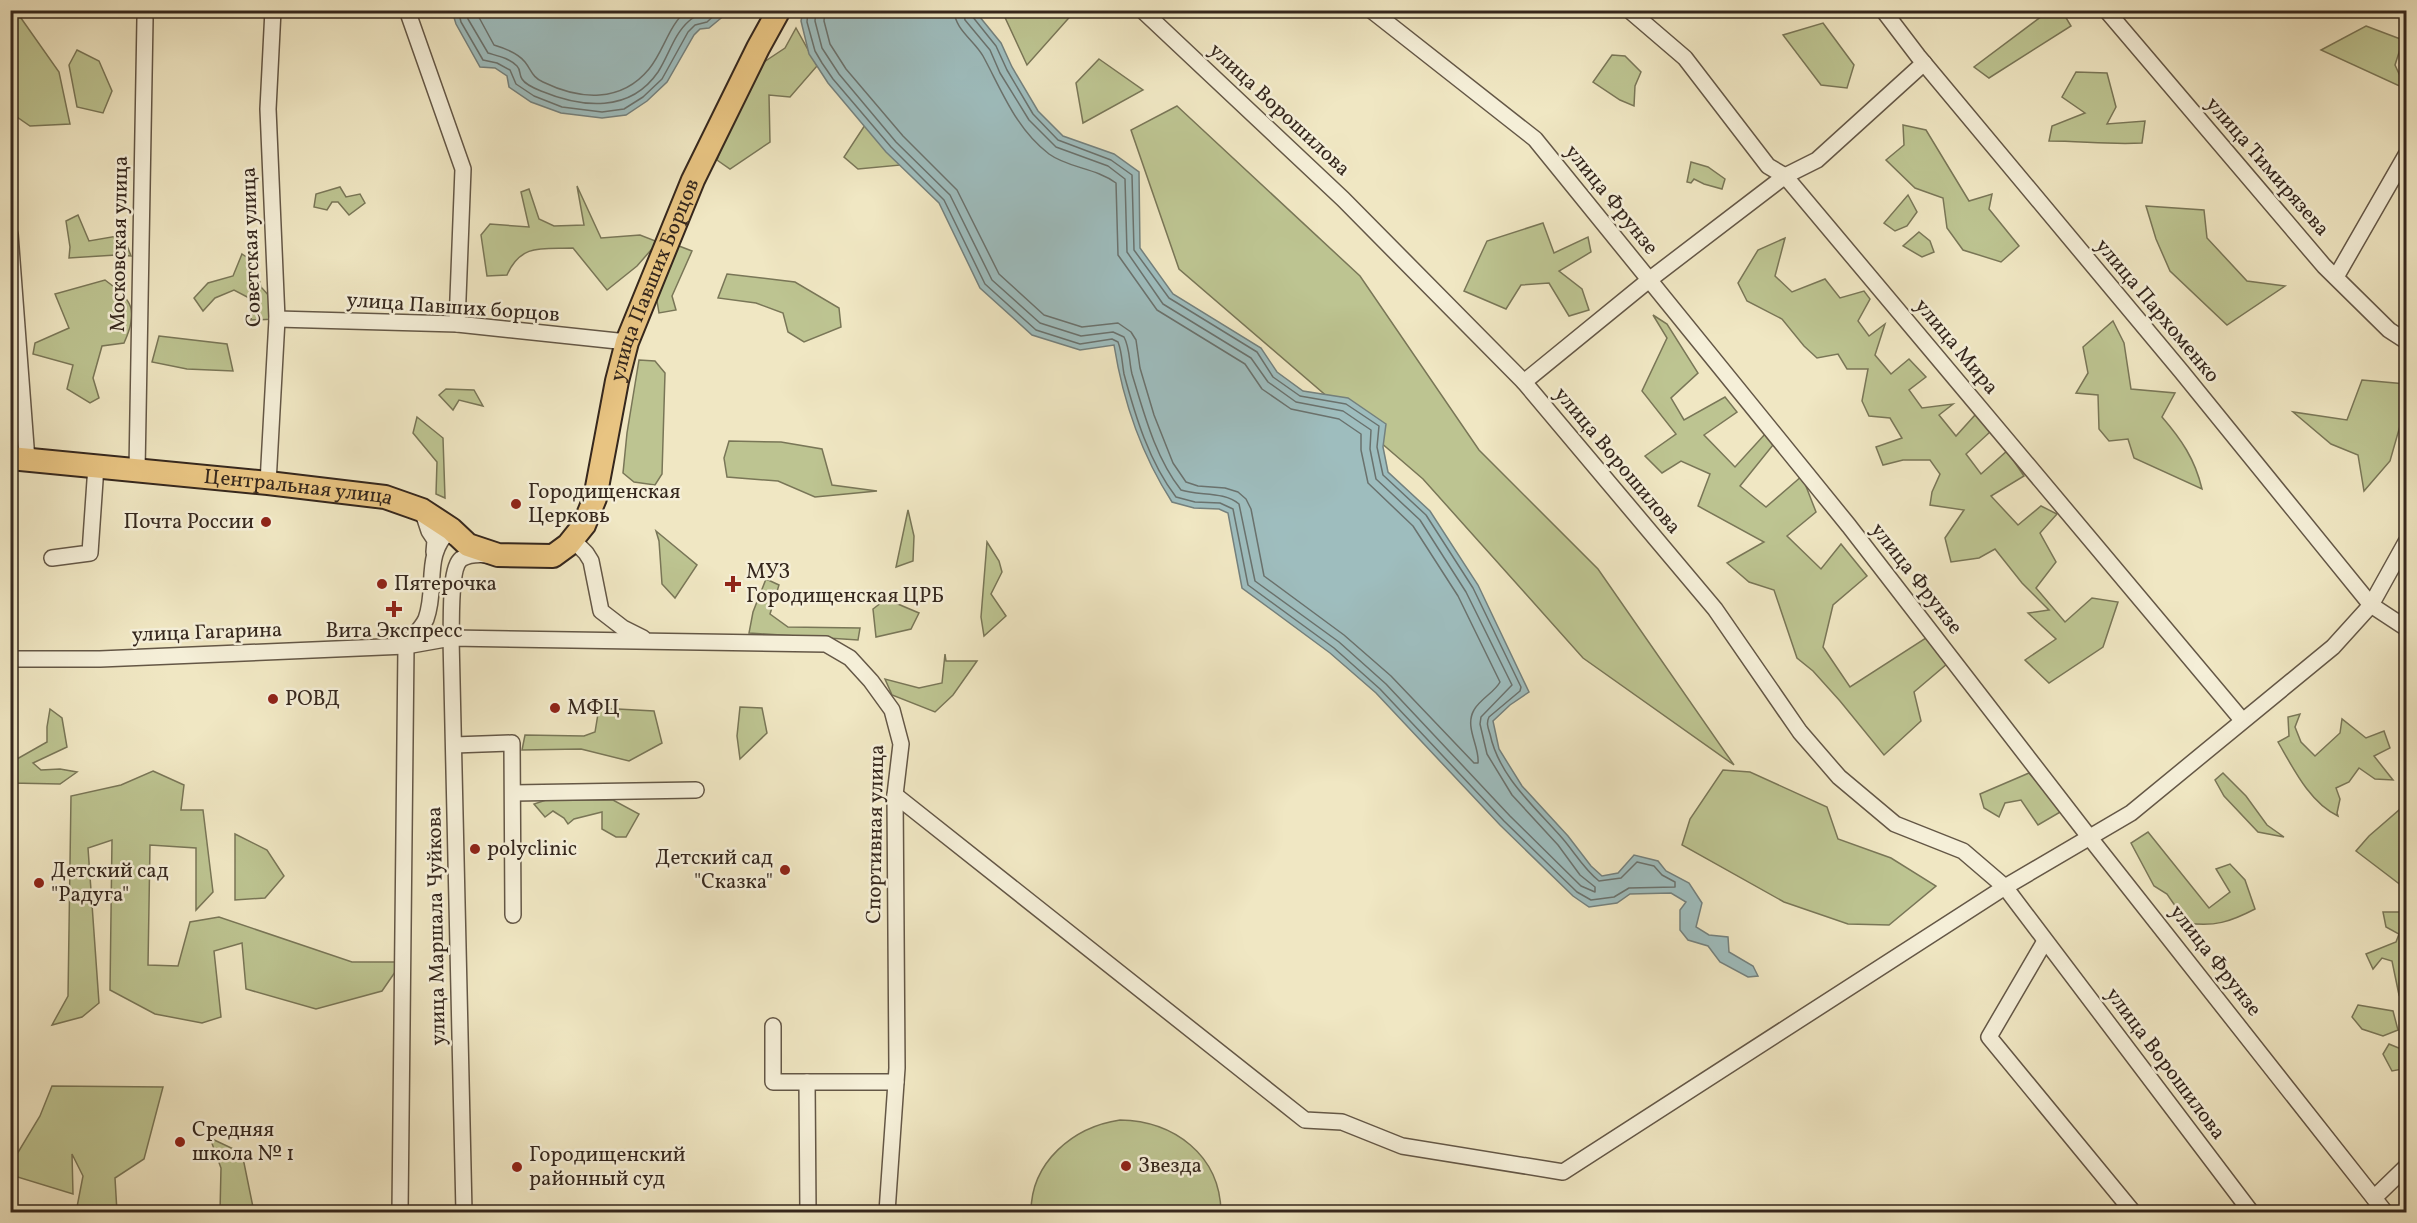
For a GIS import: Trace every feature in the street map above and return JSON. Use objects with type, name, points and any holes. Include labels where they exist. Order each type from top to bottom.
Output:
[{"type":"main road","name":"улица Павших Борцов","points":[[579,532],[595,498],[616,381],[627,342],[693,180],[779,10]]},
{"type":"main road","name":"Центральная улица","points":[[19,459],[268,483],[385,497],[422,510],[468,545],[498,555],[553,556],[579,532]]},
{"type":"street","name":"Советская улица","points":[[268,483],[277,319],[268,109],[273,10]]},
{"type":"street","points":[[407,10],[463,170],[457,324]]},
{"type":"street","name":"улица Ворошилова","points":[[1142,10],[1343,198],[1524,382],[1715,609],[1800,732],[1839,777],[1895,824],[1963,851],[2005,887],[2251,1212]]},
{"type":"street","name":"улица Фрунзе","points":[[1371,10],[1535,139],[1849,526],[2090,838],[2385,1212]]},
{"type":"street","name":"улица Мира","points":[[1629,10],[1684,58],[1768,166],[1785,176],[2242,720]]},
{"type":"street","name":"улица Пархоменко","points":[[1883,10],[1924,63],[2173,362],[2371,605],[2406,628]]},
{"type":"street","name":"улица Тимирязева","points":[[2106,10],[2336,278],[2389,330],[2406,341]]},
{"type":"street","name":"Московская улица","points":[[137,470],[145,19]]},
{"type":"street","points":[[1524,382],[1649,280],[1785,176],[1817,160],[1924,63]]},
{"type":"street","points":[[2336,278],[2406,155]]},
{"type":"street","name":"Центральная улица","points":[[10,234],[19,459]]},
{"type":"street","name":"улица Павших борцов","points":[[277,319],[457,324],[627,342]]},
{"type":"street","points":[[52,558],[90,553],[96,466]]},
{"type":"street","points":[[406,646],[425,621],[430,602],[435,540],[429,531],[422,510]]},
{"type":"street","points":[[433,555],[442,538],[451,530],[459,547],[461,560],[476,554],[498,555]]},
{"type":"street","points":[[579,532],[591,561],[601,611],[623,628],[648,640]]},
{"type":"street","points":[[896,795],[1305,1120],[1342,1122],[1402,1146],[1563,1172],[2005,887],[2131,813],[2333,646],[2371,605],[2406,542]]},
{"type":"street","name":"улица Маршала Чуйкова","points":[[461,560],[454,571],[451,638],[464,1212]]},
{"type":"street","name":"Спортивная улица","points":[[451,638],[826,644],[850,658],[892,710],[901,744],[896,795],[896,1082],[887,1212]]},
{"type":"street","name":"улица Гагарина","points":[[10,659],[100,659],[406,646],[451,638]]},
{"type":"street","name":"улица Маршала Чуйкова","points":[[400,1212],[406,646]]},
{"type":"street","points":[[454,745],[512,743],[513,915]]},
{"type":"street","points":[[513,793],[696,790]]},
{"type":"street","points":[[2045,941],[1989,1037],[2133,1212]]},
{"type":"street","points":[[773,1026],[773,1082],[896,1082]]},
{"type":"street","points":[[807,1082],[808,1212]]},
{"type":"street","points":[[2374,1198],[2406,1167]]},
{"type":"green space","points":[[11,10],[16,11],[59,72],[70,124],[30,126],[11,115]]},
{"type":"green space","points":[[2050,10],[2062,11],[2071,26],[1989,78],[1974,67]]},
{"type":"green space","points":[[1002,11],[1075,11],[1027,65]]},
{"type":"green space","points":[[1823,23],[1854,65],[1847,88],[1821,85],[1783,35]]},
{"type":"green space","points":[[2366,26],[2403,40],[2395,65],[2406,89],[2321,50]]},
{"type":"green space","points":[[796,28],[817,66],[790,97],[769,95],[770,142],[730,169],[717,160],[740,96],[764,62],[785,48]]},
{"type":"green space","points":[[77,50],[99,61],[112,91],[103,113],[77,107],[69,65]]},
{"type":"green space","points":[[1612,55],[1625,56],[1641,72],[1635,86],[1634,106],[1620,100],[1593,82]]},
{"type":"green space","points":[[1099,59],[1143,90],[1083,123],[1076,83]]},
{"type":"green space","points":[[2076,72],[2107,73],[2116,107],[2107,124],[2145,121],[2142,143],[2049,141],[2052,126],[2085,113],[2062,97]]},
{"type":"green space","points":[[1177,106],[1360,276],[1479,450],[1598,569],[1734,765],[1583,658],[1423,479],[1179,269],[1131,130]]},
{"type":"green space","points":[[865,125],[901,165],[858,169],[844,157]]},
{"type":"green space","points":[[1903,125],[1926,130],[1969,201],[1992,194],[1989,209],[2019,246],[2001,262],[1963,250],[1947,228],[1943,198],[1915,188],[1886,160],[1904,145]]},
{"type":"green space","points":[[1691,162],[1708,167],[1725,179],[1722,189],[1694,179],[1691,183],[1687,182]]},
{"type":"green space","points":[[577,186],[601,238],[640,235],[658,242],[637,266],[607,290],[573,248],[543,249],[534,250],[519,257],[507,275],[487,276],[481,235],[490,224],[529,227],[521,192],[529,189],[539,219],[554,226],[584,225]]},
{"type":"green space","points":[[340,187],[346,197],[360,194],[365,203],[349,215],[338,202],[332,202],[327,210],[314,207],[316,194]]},
{"type":"green space","points":[[1908,195],[1917,212],[1907,226],[1895,231],[1884,223]]},
{"type":"green space","points":[[2146,206],[2204,210],[2207,238],[2247,281],[2285,286],[2227,325],[2170,271],[2156,239]]},
{"type":"green space","points":[[78,215],[89,241],[123,235],[131,256],[69,258],[70,247],[66,221]]},
{"type":"green space","points":[[1543,223],[1554,253],[1588,237],[1591,252],[1559,271],[1582,289],[1589,310],[1569,316],[1549,283],[1521,285],[1506,309],[1464,291],[1487,241]]},
{"type":"green space","points":[[1919,232],[1930,241],[1934,252],[1922,257],[1903,246]]},
{"type":"green space","points":[[1785,238],[1775,276],[1792,292],[1825,279],[1840,298],[1864,291],[1870,299],[1858,321],[1869,336],[1885,324],[1875,355],[1891,374],[1909,359],[1926,377],[1909,390],[1922,408],[1953,404],[1939,415],[1956,436],[1976,414],[1990,432],[1966,454],[1981,474],[2007,451],[2024,476],[1991,496],[2018,525],[2041,506],[2057,514],[2040,533],[2056,562],[2036,588],[2065,622],[2092,598],[2118,602],[2103,647],[2049,683],[2025,660],[2056,639],[2028,613],[2049,610],[2022,583],[1995,549],[1979,558],[1951,562],[1945,538],[1964,510],[1930,505],[1932,492],[1940,474],[1930,460],[1903,460],[1883,465],[1876,447],[1902,438],[1890,418],[1869,416],[1862,401],[1868,369],[1847,369],[1838,354],[1817,358],[1782,319],[1747,301],[1738,283],[1758,250]]},
{"type":"green space","points":[[679,246],[692,251],[672,296],[676,310],[659,313],[655,289]]},
{"type":"green space","points":[[242,254],[255,263],[261,287],[270,297],[277,319],[251,320],[253,300],[234,290],[215,298],[203,311],[194,298],[208,283],[233,276]]},
{"type":"green space","points":[[727,274],[795,282],[839,308],[841,327],[804,342],[788,332],[783,313],[756,303],[718,298]]},
{"type":"green space","points":[[105,280],[127,300],[132,314],[129,332],[124,343],[102,346],[93,378],[99,398],[90,403],[67,389],[73,365],[33,354],[35,343],[69,328],[55,294]]},
{"type":"green space","points":[[1653,315],[1667,324],[1698,373],[1671,398],[1684,420],[1725,397],[1737,412],[1704,435],[1735,467],[1766,433],[1773,445],[1740,486],[1766,507],[1802,476],[1816,512],[1787,536],[1821,569],[1841,544],[1867,576],[1833,605],[1823,647],[1850,687],[1932,634],[1948,663],[1914,692],[1921,721],[1884,755],[1840,701],[1813,671],[1797,658],[1774,590],[1749,582],[1727,563],[1764,542],[1698,506],[1710,474],[1681,461],[1662,473],[1645,456],[1676,434],[1642,391],[1667,338]]},
{"type":"green space","points":[[2113,321],[2124,343],[2131,389],[2175,393],[2162,417],[2186,450],[2202,489],[2134,458],[2128,439],[2109,441],[2099,429],[2098,395],[2076,393],[2088,373],[2083,347]]},
{"type":"green space","points":[[159,336],[227,344],[233,371],[187,369],[152,362]]},
{"type":"green space","points":[[639,360],[655,361],[665,373],[662,474],[655,485],[634,482],[623,473]]},
{"type":"green space","points":[[2362,380],[2406,384],[2406,405],[2390,461],[2364,491],[2358,455],[2331,444],[2293,412],[2347,420]]},
{"type":"green space","points":[[446,389],[474,390],[483,406],[459,400],[453,410],[439,395]]},
{"type":"green space","points":[[417,417],[443,438],[445,498],[436,494],[437,462],[413,433]]},
{"type":"green space","points":[[729,441],[781,442],[822,449],[832,485],[877,491],[815,497],[778,481],[727,477],[724,458]]},
{"type":"green space","points":[[908,510],[914,536],[913,561],[896,567]]},
{"type":"green space","points":[[656,531],[697,565],[675,598],[662,584],[659,541]]},
{"type":"green space","points":[[987,542],[999,561],[1002,572],[991,594],[1006,616],[984,636],[981,617]]},
{"type":"green space","points":[[766,579],[779,585],[770,614],[788,627],[860,628],[858,640],[749,633],[753,612]]},
{"type":"green space","points":[[886,599],[919,613],[911,629],[876,637],[873,609]]},
{"type":"green space","points":[[945,654],[946,661],[977,661],[953,695],[935,712],[892,695],[885,679],[919,688],[942,683]]},
{"type":"green space","points":[[10,697],[16,719],[11,753],[17,759],[47,742],[50,709],[62,718],[67,747],[33,763],[41,770],[60,769],[77,772],[60,784],[11,783]]},
{"type":"green space","points":[[740,707],[762,708],[767,733],[740,759],[737,736]]},
{"type":"green space","points":[[599,708],[654,711],[662,743],[629,761],[581,749],[522,750],[525,735],[584,736],[595,732]]},
{"type":"green space","points":[[2300,714],[2295,727],[2301,742],[2315,756],[2340,733],[2342,719],[2366,738],[2384,731],[2390,748],[2374,756],[2393,780],[2375,779],[2359,768],[2349,782],[2336,788],[2340,799],[2338,816],[2328,810],[2303,784],[2278,742],[2289,736],[2288,717]]},
{"type":"green space","points":[[1723,770],[1750,772],[1827,807],[1838,839],[1891,858],[1936,886],[1889,925],[1848,924],[1784,902],[1682,845],[1690,819]]},
{"type":"green space","points":[[153,771],[184,785],[181,810],[203,810],[213,892],[196,910],[196,848],[150,845],[148,965],[178,966],[190,922],[219,917],[352,962],[402,962],[382,991],[316,1009],[246,989],[242,943],[214,951],[221,1017],[202,1023],[155,1014],[110,990],[112,840],[88,848],[99,1003],[82,1017],[52,1025],[68,996],[71,796],[121,785]]},
{"type":"green space","points":[[2029,773],[2062,811],[2038,825],[2021,800],[2005,803],[1999,817],[1984,808],[1980,794]]},
{"type":"green space","points":[[2223,773],[2246,796],[2267,825],[2284,837],[2258,832],[2224,796],[2215,780]]},
{"type":"green space","points":[[546,800],[613,800],[639,814],[626,837],[616,837],[602,829],[602,812],[574,819],[568,824],[564,818],[553,811],[545,817],[534,804]]},
{"type":"green space","points":[[2406,804],[2406,889],[2356,851],[2369,836]]},
{"type":"green space","points":[[2148,832],[2209,908],[2230,892],[2216,869],[2230,864],[2245,880],[2255,909],[2222,922],[2187,923],[2167,894],[2154,886],[2131,843]]},
{"type":"green space","points":[[235,834],[267,850],[284,876],[265,898],[235,900]]},
{"type":"green space","points":[[2383,912],[2400,912],[2406,918],[2406,1010],[2399,995],[2392,961],[2382,958],[2373,969],[2366,954],[2396,942],[2399,934],[2386,927]]},
{"type":"green space","points":[[2358,1005],[2393,1011],[2398,1030],[2383,1036],[2362,1029],[2352,1017]]},
{"type":"green space","points":[[2389,1044],[2406,1051],[2406,1080],[2402,1069],[2392,1071],[2383,1054]]},
{"type":"green space","points":[[52,1086],[163,1087],[144,1159],[115,1178],[117,1212],[76,1212],[83,1176],[72,1154],[73,1194],[11,1175],[11,1164],[40,1116]]},
{"type":"green space","name":"Звезда","points":[[1120,1120],[1158,1127],[1190,1145],[1203,1158],[1212,1174],[1219,1192],[1221,1212],[1031,1212],[1038,1178],[1058,1150],[1086,1130]]},
{"type":"green space","points":[[210,1138],[242,1153],[254,1212],[220,1212],[221,1168]]},
{"type":"water","points":[[452,11],[726,11],[726,14],[709,28],[700,29],[694,35],[667,82],[647,101],[626,115],[602,118],[561,113],[531,102],[509,87],[507,76],[495,68],[480,67],[456,24]]},
{"type":"water","points":[[803,11],[975,11],[1001,43],[1012,67],[1038,111],[1063,136],[1114,154],[1139,172],[1140,248],[1173,294],[1261,348],[1277,372],[1303,391],[1348,398],[1386,424],[1383,447],[1388,472],[1430,511],[1478,585],[1529,692],[1493,721],[1499,749],[1522,786],[1602,876],[1618,873],[1634,855],[1658,861],[1666,871],[1689,883],[1702,903],[1696,927],[1709,935],[1728,937],[1729,952],[1753,966],[1758,976],[1748,977],[1720,962],[1708,946],[1688,940],[1680,930],[1680,910],[1686,902],[1671,893],[1630,894],[1617,903],[1589,907],[1573,896],[1500,825],[1376,693],[1330,653],[1242,588],[1228,513],[1219,509],[1194,508],[1172,502],[1161,484],[1142,446],[1128,407],[1114,345],[1080,350],[1032,335],[980,288],[939,203],[886,152],[828,83],[809,54],[801,21]]},
{"type":"place","name":"Городищенская Церковь","points":[[516,504]]},
{"type":"place","name":"Почта России","points":[[266,522]]},
{"type":"place","name":"Пятерочка","points":[[382,584]]},
{"type":"place","name":"МУЗ Городищенская ЦРБ","points":[[733,584]]},
{"type":"place","name":"Вита Экспресс","points":[[394,609]]},
{"type":"place","name":"РОВД","points":[[273,699]]},
{"type":"place","name":"МФЦ","points":[[555,708]]},
{"type":"place","name":"polyclinic","points":[[475,849]]},
{"type":"place","name":"Детский сад \"Сказка\"","points":[[785,870]]},
{"type":"place","name":"Детский сад \"Радуга\"","points":[[39,883]]},
{"type":"place","name":"Средняя школа № 1","points":[[180,1142]]},
{"type":"place","name":"Звезда","points":[[1126,1166]]},
{"type":"place","name":"Городищенский районный суд","points":[[517,1167]]}]
